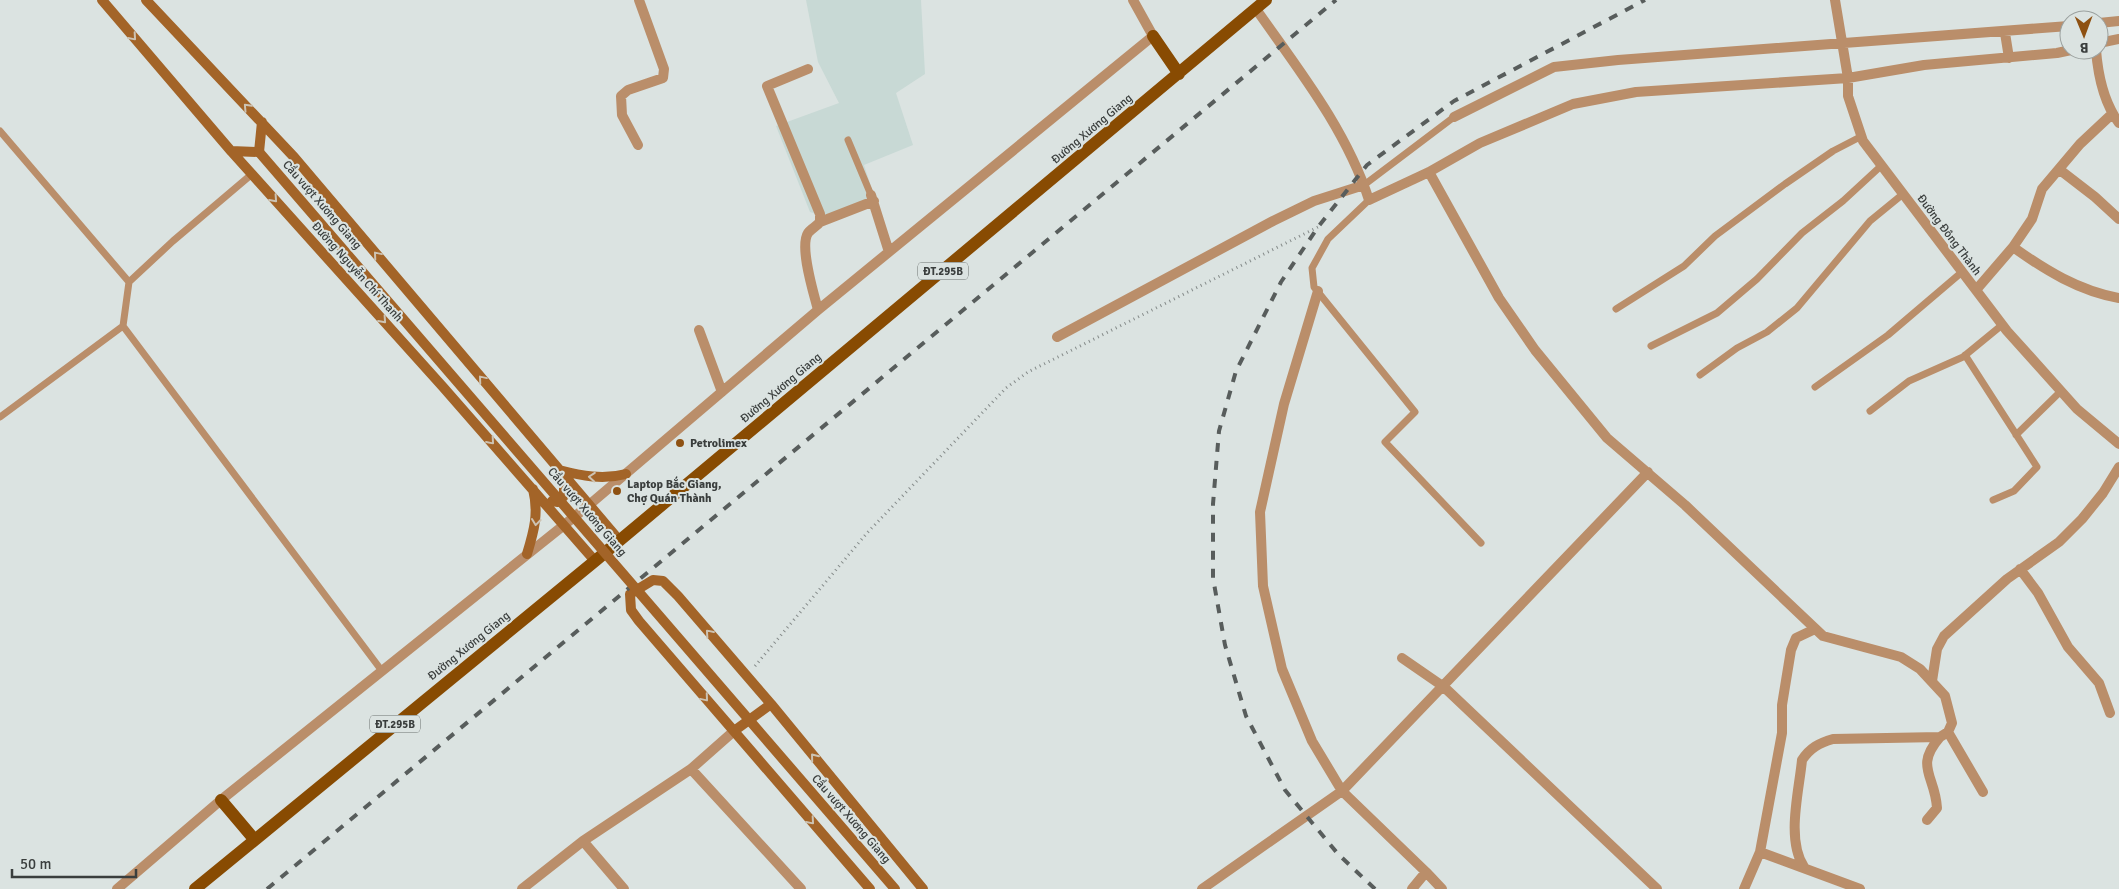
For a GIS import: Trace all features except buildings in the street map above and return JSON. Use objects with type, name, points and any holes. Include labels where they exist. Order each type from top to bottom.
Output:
[{"type":"main road","name":"Đường Xương Giang","points":[[195,889],[595,561],[1266,0]]},
{"type":"main road","points":[[1153,36],[1179,74]]},
{"type":"main road","points":[[221,800],[254,840]]},
{"type":"street","name":"Đường Nguyễn Chí Thanh","points":[[102,0],[231,151],[542,498],[595,561]]},
{"type":"street","name":"Đường Nguyễn Chí Thanh","points":[[146,0],[294,157],[619,540]]},
{"type":"street","points":[[638,145],[622,115],[621,96],[628,90],[663,78],[664,69],[639,0]]},
{"type":"street","points":[[116,889],[221,800],[589,506],[818,310],[1153,36],[1133,0]]},
{"type":"street","name":"Đường Đông Thành","points":[[1835,0],[1848,78],[1848,96],[1862,136],[1903,194],[2002,324],[2077,409],[2119,444]]},
{"type":"street","points":[[1256,8],[1324,108],[1361,173],[1369,200],[1429,172],[1480,143],[1573,104],[1636,92],[1848,78],[1924,65],[2059,52]]},
{"type":"street","points":[[1454,117],[1554,67],[2059,27]]},
{"type":"street","points":[[2006,32],[2009,58]]},
{"type":"street","points":[[2098,60],[2103,88],[2112,114],[2119,123]]},
{"type":"street","points":[[808,69],[767,86],[816,199],[820,222]]},
{"type":"street","points":[[1976,290],[2032,220],[2042,189],[2080,144],[2112,114]]},
{"type":"street","points":[[231,151],[259,152],[262,122]]},
{"type":"street","name":"Cầu vượt Xương Giang","points":[[259,152],[895,889]]},
{"type":"street","points":[[2060,170],[2095,197],[2119,219]]},
{"type":"street","points":[[1429,172],[1499,298],[1535,350],[1607,438],[1685,505],[1823,636],[1901,657],[1920,669],[1945,696],[1950,708],[1952,723],[1931,747],[1925,764],[1936,796],[1937,808],[1927,820]]},
{"type":"street","points":[[1057,337],[1273,221],[1314,201],[1364,185]]},
{"type":"street","points":[[818,310],[807,260],[806,240],[808,233],[820,222],[872,198],[888,252]]},
{"type":"street","points":[[2012,247],[2047,272],[2102,295],[2119,298]]},
{"type":"street","points":[[1318,291],[1284,404],[1260,512],[1262,586],[1282,669],[1312,740],[1342,791],[1442,889]]},
{"type":"street","points":[[699,330],[722,392]]},
{"type":"street","points":[[1932,681],[1933,663],[1937,649],[1944,636],[2020,569],[2059,542],[2082,519],[2103,493],[2119,467]]},
{"type":"street","points":[[1202,889],[1342,791],[1444,687],[1648,472]]},
{"type":"street","points":[[542,498],[558,502],[564,496],[562,473],[603,478],[626,474]]},
{"type":"street","points":[[527,554],[536,525],[537,505],[533,488]]},
{"type":"street","points":[[2020,569],[2038,593],[2068,647],[2099,683],[2110,713]]},
{"type":"street","points":[[870,889],[639,620],[629,602],[630,594],[653,580],[663,581],[771,704],[922,889]]},
{"type":"street","points":[[1744,889],[1760,852],[1782,733],[1782,705],[1790,650],[1796,638],[1816,629]]},
{"type":"street","points":[[1402,658],[1444,687],[1656,889]]},
{"type":"street","points":[[522,889],[583,840],[691,769],[734,731],[771,704]]},
{"type":"street","points":[[1944,734],[1983,792]]},
{"type":"street","points":[[1804,867],[1797,855],[1794,841],[1802,760],[1809,750],[1819,743],[1833,739],[1944,734]]},
{"type":"street","points":[[691,769],[801,889]]},
{"type":"street","points":[[583,840],[624,889]]},
{"type":"street","points":[[1760,852],[1860,889]]},
{"type":"street","points":[[1412,889],[1426,872]]},
{"type":"lane","points":[[1364,185],[1454,117]]},
{"type":"lane","points":[[0,131],[129,282]]},
{"type":"lane","points":[[1616,309],[1684,266],[1715,236],[1785,184],[1833,152],[1862,136]]},
{"type":"lane","points":[[848,140],[872,198]]},
{"type":"lane","points":[[1651,346],[1717,313],[1757,279],[1802,232],[1843,201],[1882,165]]},
{"type":"lane","points":[[252,174],[172,241],[129,282],[123,326],[382,671]]},
{"type":"lane","points":[[1700,375],[1738,348],[1767,332],[1797,308],[1870,221],[1903,194]]},
{"type":"lane","points":[[1369,200],[1328,239],[1312,268],[1314,287],[1415,412],[1384,442],[1481,542]]},
{"type":"lane","points":[[1815,388],[1888,335],[1962,272]]},
{"type":"lane","points":[[1870,410],[1909,382],[1965,355],[2002,324]]},
{"type":"lane","points":[[0,417],[123,326]]},
{"type":"lane","points":[[1965,355],[2037,467],[2014,491],[1993,500]]},
{"type":"lane","points":[[2016,435],[2061,391]]},
{"type":"path","points":[[746,676],[867,533],[1006,388],[1028,372],[1318,227]]},
{"type":"shaded area","points":[[806,0],[921,0],[925,74],[896,93],[913,145],[864,165],[875,198],[826,217],[810,212],[776,126],[839,103],[818,62]]},
{"type":"railway","points":[[267,889],[1336,0]]},
{"type":"railway","points":[[1375,889],[1338,854],[1285,790],[1246,716],[1225,645],[1213,578],[1213,504],[1219,431],[1236,371],[1281,282],[1318,227],[1367,165],[1454,101],[1645,0]]},
{"type":"place","name":"Petrolimex","points":[[680,443]]},
{"type":"place","name":"Laptop Bắc Giang, Chợ Quán Thành","points":[[617,491]]}]
